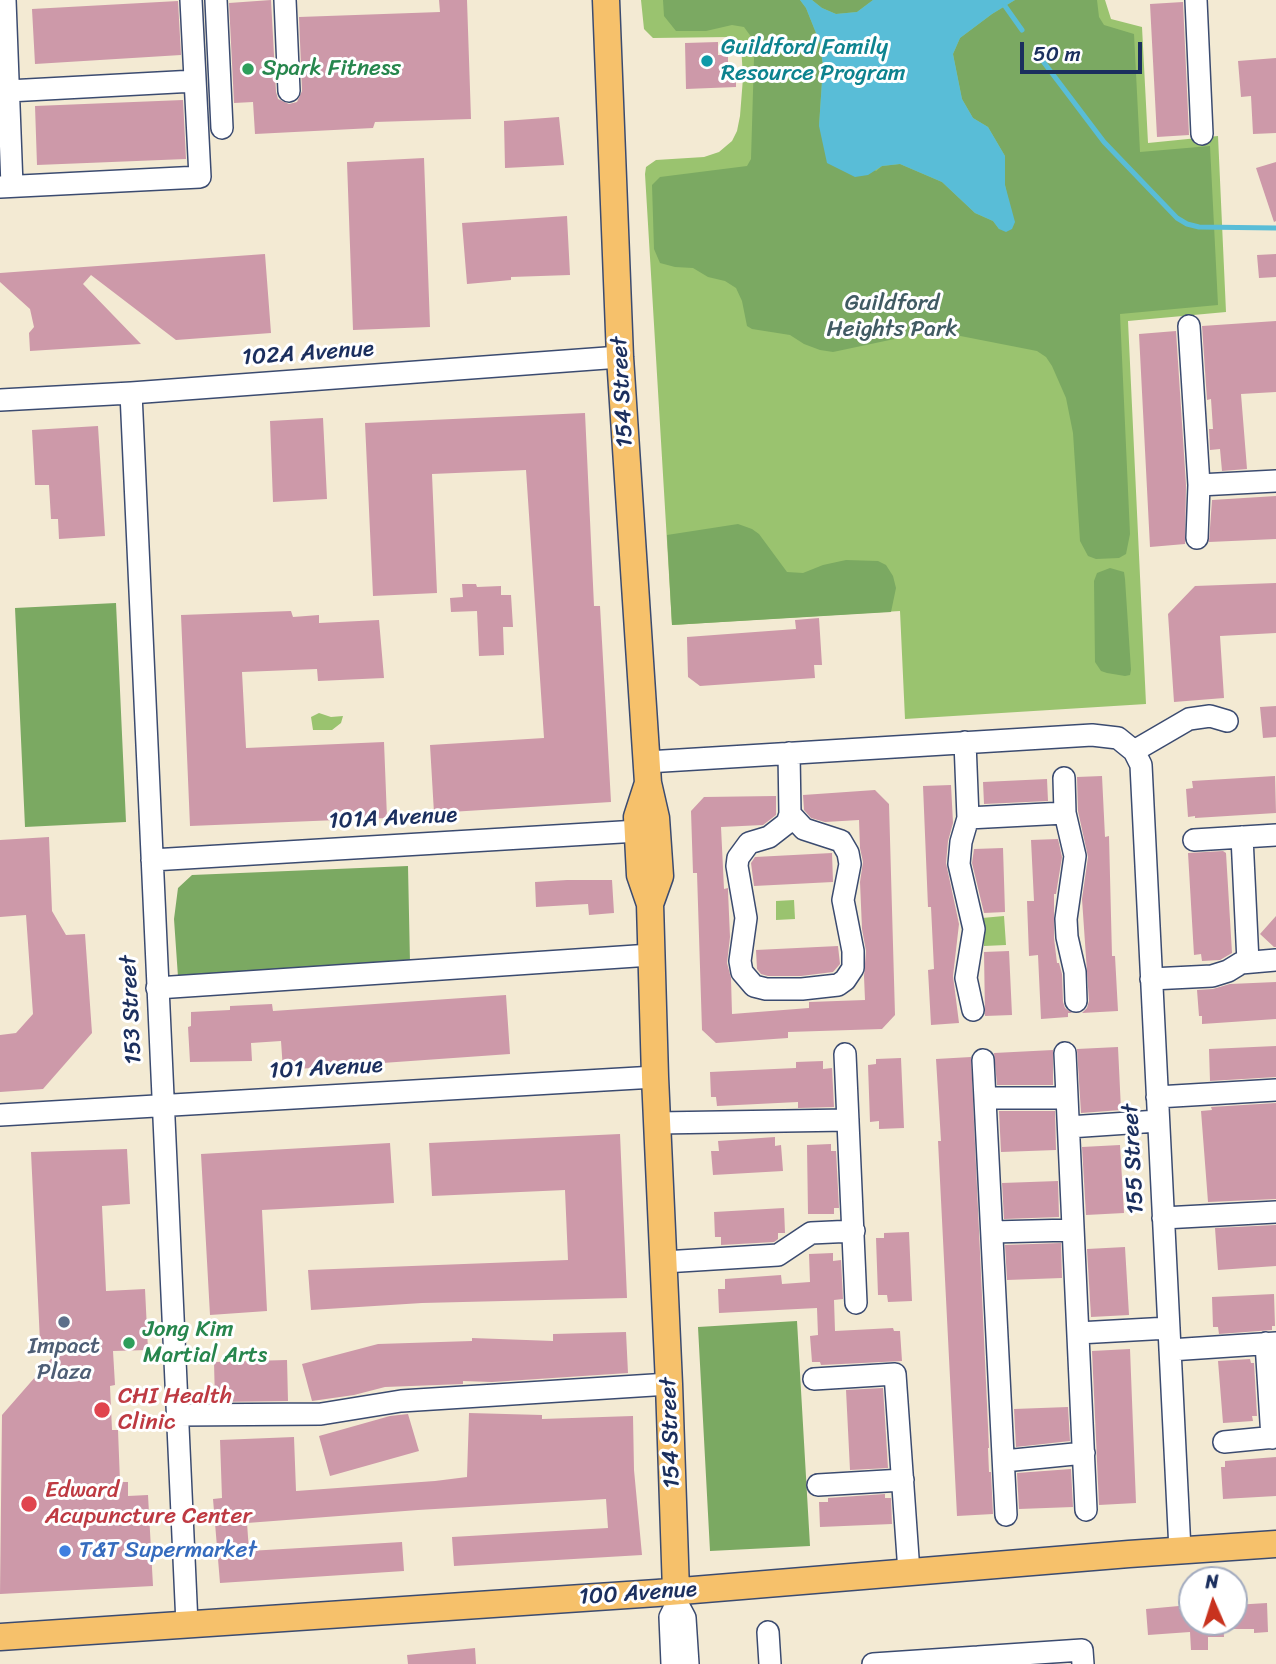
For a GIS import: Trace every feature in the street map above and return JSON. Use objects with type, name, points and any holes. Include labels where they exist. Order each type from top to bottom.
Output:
[{"type":"main road","name":"154 Street","points":[[606,0],[620,357],[647,773],[656,818],[660,876],[650,904]]},
{"type":"main road","name":"154 Street","points":[[647,773],[637,817],[640,875],[650,904],[677,1597]]},
{"type":"main road","name":"100 Avenue","points":[[0,1637],[677,1597],[909,1572],[1276,1544]]},
{"type":"street","points":[[5,0],[8,91],[6,186],[200,177],[191,0]]},
{"type":"street","points":[[216,0],[222,128]]},
{"type":"street","points":[[285,0],[289,91]]},
{"type":"street","points":[[1196,0],[1202,134]]},
{"type":"street","points":[[8,91],[195,80]]},
{"type":"street","points":[[1189,326],[1199,485],[1197,538]]},
{"type":"street","name":"102A Avenue","points":[[0,400],[620,357]]},
{"type":"street","name":"153 Street","points":[[131,393],[187,1624]]},
{"type":"street","points":[[1199,485],[1276,481]]},
{"type":"street","points":[[647,773],[789,753],[1102,735],[1123,740],[1138,758],[1189,719],[1210,716],[1227,721]]},
{"type":"street","points":[[965,742],[968,818],[961,842],[959,864],[974,929],[966,978],[973,1010]]},
{"type":"street","points":[[789,753],[790,814],[787,823],[769,837],[748,844],[738,858],[746,918],[740,961],[742,972],[750,983],[766,989],[838,985],[853,968],[853,951],[844,900],[850,864],[848,852],[841,841],[804,829],[790,814]]},
{"type":"street","name":"155 Street","points":[[1138,758],[1180,1550]]},
{"type":"street","points":[[1064,778],[1065,813],[1074,856],[1066,919],[1075,972],[1076,1001]]},
{"type":"street","points":[[968,818],[1065,813]]},
{"type":"street","name":"101A Avenue","points":[[152,860],[638,831]]},
{"type":"street","points":[[1194,840],[1276,835]]},
{"type":"street","points":[[1242,837],[1248,962]]},
{"type":"street","points":[[158,988],[651,955]]},
{"type":"street","points":[[1151,979],[1212,976],[1248,962],[1276,960]]},
{"type":"street","points":[[1065,1053],[1086,1510]]},
{"type":"street","points":[[845,1054],[856,1303]]},
{"type":"street","points":[[982,1060],[1006,1515]]},
{"type":"street","name":"101 Avenue","points":[[0,1115],[655,1077]]},
{"type":"street","points":[[1157,1097],[1276,1090]]},
{"type":"street","points":[[985,1098],[1068,1098]]},
{"type":"street","points":[[657,1123],[848,1120]]},
{"type":"street","points":[[1069,1127],[1158,1121]]},
{"type":"street","points":[[1163,1218],[1276,1212]]},
{"type":"street","points":[[992,1232],[1073,1230]]},
{"type":"street","points":[[664,1262],[778,1255],[811,1233],[854,1231]]},
{"type":"street","points":[[1078,1333],[1169,1328]]},
{"type":"street","points":[[1170,1350],[1271,1343],[1274,1437],[1224,1441]]},
{"type":"street","points":[[814,1379],[895,1374],[909,1572]]},
{"type":"street","points":[[178,1415],[321,1414],[401,1401],[670,1384]]},
{"type":"street","points":[[1004,1461],[1084,1453]]},
{"type":"street","points":[[818,1485],[903,1480]]},
{"type":"street","name":"154 Street","points":[[673,1664],[670,1617],[677,1597]]},
{"type":"street","name":"154 Street","points":[[677,1597],[685,1618],[688,1664]]},
{"type":"street","points":[[768,1632],[770,1664]]},
{"type":"street","points":[[873,1664],[978,1661],[1082,1650],[1083,1664]]},
{"type":"green space","name":"Guildford Heights Park","points":[[641,0],[1105,0],[1111,19],[1142,27],[1148,143],[1218,136],[1226,312],[1128,321],[1146,704],[905,719],[900,611],[672,625],[645,174],[646,167],[656,160],[704,157],[719,152],[732,141],[740,116],[743,78],[741,44],[736,38],[653,38],[644,29]]},
{"type":"green space","points":[[663,0],[800,0],[820,43],[823,66],[819,126],[876,171],[882,166],[900,164],[942,182],[975,213],[993,221],[999,229],[1009,204],[1005,185],[1005,156],[988,127],[973,118],[962,99],[953,54],[960,38],[1015,0],[1097,0],[1099,17],[1104,25],[1134,34],[1140,152],[1210,146],[1218,305],[1120,314],[1130,534],[1126,554],[1119,558],[1096,559],[1088,556],[1080,541],[1073,433],[1066,398],[1052,366],[1046,357],[1037,351],[940,332],[833,352],[820,350],[790,335],[747,326],[742,301],[736,288],[725,281],[708,277],[693,268],[660,263],[654,249],[652,185],[660,177],[747,166],[751,159],[754,58],[752,38],[744,27],[732,25],[706,31],[676,31],[664,16]]},
{"type":"green space","points":[[812,0],[873,0],[857,12],[836,14]]},
{"type":"green space","points":[[738,524],[759,534],[787,572],[803,573],[846,560],[878,561],[886,565],[896,588],[891,612],[672,625],[667,535]]},
{"type":"green space","points":[[1110,568],[1124,572],[1125,579],[1131,670],[1130,675],[1125,676],[1101,671],[1095,662],[1094,581],[1097,573]]},
{"type":"green space","points":[[116,603],[126,822],[25,827],[15,608]]},
{"type":"green space","points":[[319,713],[331,717],[343,716],[341,723],[332,730],[313,730],[311,717]]},
{"type":"green space","points":[[408,866],[410,963],[178,977],[174,919],[178,888],[192,875]]},
{"type":"green space","points":[[794,900],[795,919],[776,920],[776,901]]},
{"type":"green space","points":[[1004,916],[1006,945],[984,946],[982,918]]},
{"type":"green space","points":[[797,1321],[810,1546],[710,1551],[698,1327]]},
{"type":"water","points":[[800,0],[812,0],[836,14],[857,12],[873,0],[1015,0],[960,38],[953,54],[962,99],[973,118],[988,127],[1005,156],[1005,185],[1015,222],[1012,229],[1006,232],[999,229],[993,221],[975,213],[942,182],[900,164],[882,166],[868,175],[855,177],[827,163],[819,126],[823,66],[820,43]]},
{"type":"building","points":[[271,0],[276,92],[278,99],[289,104],[297,102],[302,91],[299,17],[440,12],[439,0],[467,0],[471,119],[375,122],[373,128],[255,134],[253,102],[234,103],[229,3]]},
{"type":"building","points":[[178,1],[181,55],[35,64],[32,9]]},
{"type":"building","points":[[1183,2],[1189,135],[1157,137],[1150,4]]},
{"type":"building","name":"Guildford Family Resource Program","points":[[718,42],[718,55],[728,55],[728,67],[736,67],[736,87],[686,89],[685,43]]},
{"type":"building","points":[[1276,58],[1276,133],[1253,134],[1251,96],[1241,97],[1238,61]]},
{"type":"building","points":[[183,100],[186,159],[37,165],[35,106]]},
{"type":"building","points":[[559,117],[564,165],[505,168],[504,121]]},
{"type":"building","points":[[424,158],[430,327],[353,330],[347,162]]},
{"type":"building","points":[[1276,162],[1276,221],[1274,222],[1256,168]]},
{"type":"building","points":[[567,216],[570,275],[511,277],[511,280],[467,284],[462,223]]},
{"type":"building","points":[[265,254],[271,333],[176,340],[91,275],[83,284],[141,344],[30,351],[29,333],[34,327],[30,309],[0,282],[0,273]]},
{"type":"building","points":[[1276,254],[1276,277],[1259,278],[1257,255]]},
{"type":"building","points":[[1276,321],[1276,392],[1241,394],[1247,469],[1222,471],[1220,449],[1210,450],[1209,429],[1213,429],[1211,399],[1207,400],[1202,326]]},
{"type":"building","points":[[1176,331],[1186,485],[1185,544],[1150,547],[1139,334]]},
{"type":"building","points":[[585,413],[594,606],[600,606],[611,802],[434,813],[430,745],[544,738],[526,470],[432,474],[437,593],[373,596],[365,423]]},
{"type":"building","points":[[323,418],[327,499],[273,502],[270,421]]},
{"type":"building","points":[[98,426],[105,536],[59,539],[58,519],[51,519],[49,485],[35,485],[32,430]]},
{"type":"building","points":[[1276,496],[1276,539],[1209,542],[1212,500]]},
{"type":"building","points":[[1276,583],[1276,633],[1220,636],[1224,698],[1174,702],[1168,614],[1195,586]]},
{"type":"building","points":[[462,584],[476,584],[477,587],[501,586],[501,595],[511,595],[513,627],[503,627],[504,655],[479,656],[477,611],[451,612],[450,598],[463,597]]},
{"type":"building","points":[[291,611],[293,617],[319,615],[319,623],[379,620],[384,678],[318,681],[317,669],[242,672],[246,748],[384,742],[387,818],[190,826],[181,615]]},
{"type":"building","points":[[819,618],[822,665],[814,665],[815,678],[700,686],[688,677],[687,637],[796,629],[795,620]]},
{"type":"building","points":[[1276,706],[1276,737],[1263,738],[1260,707]]},
{"type":"building","points":[[1102,776],[1105,837],[1109,836],[1112,956],[1115,956],[1118,1011],[1082,1013],[1089,1001],[1082,899],[1088,857],[1078,811],[1077,777]]},
{"type":"building","points":[[1275,776],[1276,813],[1188,817],[1186,789],[1193,788],[1192,781]]},
{"type":"building","points":[[1047,779],[1048,801],[984,804],[983,782]]},
{"type":"building","points":[[951,785],[953,823],[946,863],[959,924],[953,976],[959,1023],[931,1025],[928,970],[934,969],[931,907],[928,907],[923,786]]},
{"type":"building","points":[[875,790],[889,804],[895,1015],[882,1029],[788,1032],[788,1038],[716,1043],[702,1030],[697,873],[693,873],[691,811],[704,797],[776,796],[776,815],[763,825],[721,827],[724,889],[728,888],[730,937],[727,963],[731,978],[732,1014],[809,1008],[809,1002],[865,1000],[866,951],[862,929],[860,882],[863,862],[859,820],[825,822],[811,818],[804,810],[803,795]]},
{"type":"building","points":[[49,837],[52,911],[66,935],[85,934],[92,1033],[43,1089],[0,1092],[0,1035],[16,1033],[33,1014],[26,915],[0,917],[0,840]]},
{"type":"building","points":[[1058,839],[1062,857],[1054,894],[1054,938],[1057,963],[1062,974],[1063,1002],[1065,1008],[1072,1013],[1068,1013],[1068,1017],[1041,1019],[1038,955],[1029,956],[1027,901],[1034,901],[1031,840]]},
{"type":"building","points":[[1003,848],[1005,912],[984,913],[972,863],[974,849]]},
{"type":"building","points":[[832,853],[833,882],[754,886],[751,863],[755,857]]},
{"type":"building","points":[[1188,853],[1226,853],[1232,953],[1220,960],[1202,961],[1201,954],[1194,955]]},
{"type":"building","points":[[612,880],[614,913],[589,915],[588,904],[536,907],[535,882]]},
{"type":"building","points":[[1276,916],[1276,947],[1274,947],[1260,934]]},
{"type":"building","points":[[838,946],[840,964],[833,972],[768,976],[757,969],[756,950]]},
{"type":"building","points":[[1009,951],[1012,1015],[985,1016],[984,952]]},
{"type":"building","points":[[1276,982],[1276,1019],[1202,1024],[1197,990],[1230,984]]},
{"type":"building","points":[[506,995],[510,1054],[283,1070],[281,1041],[251,1043],[252,1061],[190,1062],[188,1027],[191,1026],[191,1012],[230,1010],[230,1006],[272,1004],[273,1011]]},
{"type":"building","points":[[1276,1046],[1276,1077],[1210,1081],[1209,1049]]},
{"type":"building","points":[[1118,1047],[1121,1110],[1081,1113],[1077,1049]]},
{"type":"building","points":[[1053,1050],[1053,1085],[997,1085],[994,1053]]},
{"type":"building","points":[[971,1057],[993,1514],[957,1516],[936,1059]]},
{"type":"building","points":[[901,1058],[904,1128],[879,1129],[879,1121],[870,1122],[868,1065],[876,1064],[876,1059]]},
{"type":"building","points":[[823,1061],[823,1069],[832,1068],[834,1107],[798,1108],[798,1102],[717,1106],[716,1097],[711,1097],[710,1072],[796,1068],[796,1062]]},
{"type":"building","points":[[1276,1103],[1276,1199],[1208,1202],[1201,1111],[1212,1110],[1211,1107]]},
{"type":"building","points":[[999,1111],[1055,1111],[1056,1150],[1001,1152]]},
{"type":"building","points":[[620,1134],[627,1298],[422,1303],[311,1310],[308,1270],[568,1260],[565,1190],[432,1196],[429,1143]]},
{"type":"building","points":[[775,1137],[775,1146],[781,1145],[783,1171],[713,1175],[711,1151],[719,1151],[718,1141]]},
{"type":"building","points":[[390,1143],[394,1203],[262,1210],[267,1311],[210,1315],[201,1154]]},
{"type":"building","points":[[831,1144],[831,1151],[836,1151],[839,1208],[834,1208],[834,1214],[808,1214],[807,1145]]},
{"type":"building","points":[[1120,1145],[1124,1213],[1086,1215],[1082,1147]]},
{"type":"building","name":"Impact Plaza","points":[[127,1149],[130,1204],[102,1206],[106,1291],[145,1289],[148,1350],[113,1351],[115,1385],[110,1386],[112,1430],[118,1430],[120,1482],[128,1482],[128,1496],[148,1495],[153,1586],[0,1594],[2,1415],[57,1352],[40,1342],[31,1152]]},
{"type":"building","points":[[1058,1181],[1059,1217],[1004,1219],[1002,1183]]},
{"type":"building","points":[[784,1208],[785,1233],[778,1233],[778,1239],[774,1242],[721,1245],[721,1237],[715,1237],[714,1212]]},
{"type":"building","points":[[1276,1225],[1276,1266],[1218,1270],[1215,1228]]},
{"type":"building","points":[[909,1232],[912,1301],[888,1302],[887,1295],[878,1295],[876,1238],[884,1238],[884,1233]]},
{"type":"building","points":[[1061,1243],[1062,1278],[1007,1280],[1005,1245]]},
{"type":"building","points":[[1125,1247],[1129,1315],[1091,1317],[1087,1249]]},
{"type":"building","points":[[833,1253],[833,1261],[841,1260],[843,1299],[834,1300],[835,1331],[893,1328],[894,1331],[900,1331],[902,1361],[821,1365],[820,1362],[812,1362],[810,1336],[818,1335],[817,1308],[719,1313],[718,1289],[725,1289],[725,1279],[781,1275],[782,1284],[810,1282],[809,1254]]},
{"type":"building","points":[[1274,1294],[1275,1326],[1272,1326],[1272,1330],[1219,1334],[1218,1327],[1213,1327],[1212,1297]]},
{"type":"building","points":[[626,1332],[628,1373],[385,1387],[312,1401],[302,1364],[378,1344],[472,1341],[472,1338],[553,1341],[553,1334]]},
{"type":"building","points":[[1130,1349],[1136,1503],[1099,1505],[1092,1351]]},
{"type":"building","points":[[1250,1359],[1251,1363],[1254,1363],[1257,1416],[1252,1416],[1253,1421],[1223,1423],[1218,1361]]},
{"type":"building","points":[[287,1360],[288,1401],[215,1402],[214,1362]]},
{"type":"building","points":[[883,1388],[888,1468],[850,1470],[846,1390]]},
{"type":"building","points":[[1068,1407],[1070,1441],[1016,1447],[1014,1409]]},
{"type":"building","points":[[469,1413],[542,1415],[542,1419],[633,1416],[634,1470],[642,1555],[454,1566],[452,1537],[608,1528],[606,1499],[418,1510],[247,1523],[249,1551],[402,1542],[404,1571],[220,1583],[213,1499],[222,1498],[220,1440],[294,1437],[296,1491],[435,1481],[467,1477]]},
{"type":"building","points":[[408,1414],[419,1451],[330,1476],[319,1436],[390,1416]]},
{"type":"building","points":[[1276,1457],[1276,1496],[1223,1499],[1221,1467],[1225,1467],[1225,1461]]},
{"type":"building","points":[[1071,1469],[1073,1507],[1019,1509],[1017,1473]]},
{"type":"building","points":[[885,1494],[885,1498],[891,1498],[892,1524],[820,1527],[819,1502],[828,1502],[828,1498]]},
{"type":"building","points":[[1267,1603],[1268,1632],[1254,1633],[1254,1629],[1248,1629],[1248,1604]]},
{"type":"building","points":[[1178,1606],[1178,1633],[1148,1635],[1146,1609]]},
{"type":"building","points":[[1190,1636],[1224,1636],[1208,1637],[1208,1650],[1191,1650]]},
{"type":"building","points":[[475,1648],[476,1664],[408,1664],[407,1655]]},
{"type":"waterway","points":[[1005,6],[1022,30]]},
{"type":"waterway","points":[[1042,60],[1104,142],[1177,218],[1199,227],[1276,228]]},
{"type":"place","name":"Guildford Family Resource Program","points":[[707,61]]},
{"type":"place","name":"Spark Fitness","points":[[248,69]]},
{"type":"place","name":"Impact Plaza","points":[[64,1322]]},
{"type":"place","name":"Jong Kim Martial Arts","points":[[129,1343]]},
{"type":"place","name":"CHI Health Clinic","points":[[102,1410]]},
{"type":"place","name":"Edward Acupuncture Center","points":[[29,1504]]},
{"type":"place","name":"T&T Supermarket","points":[[65,1551]]}]
